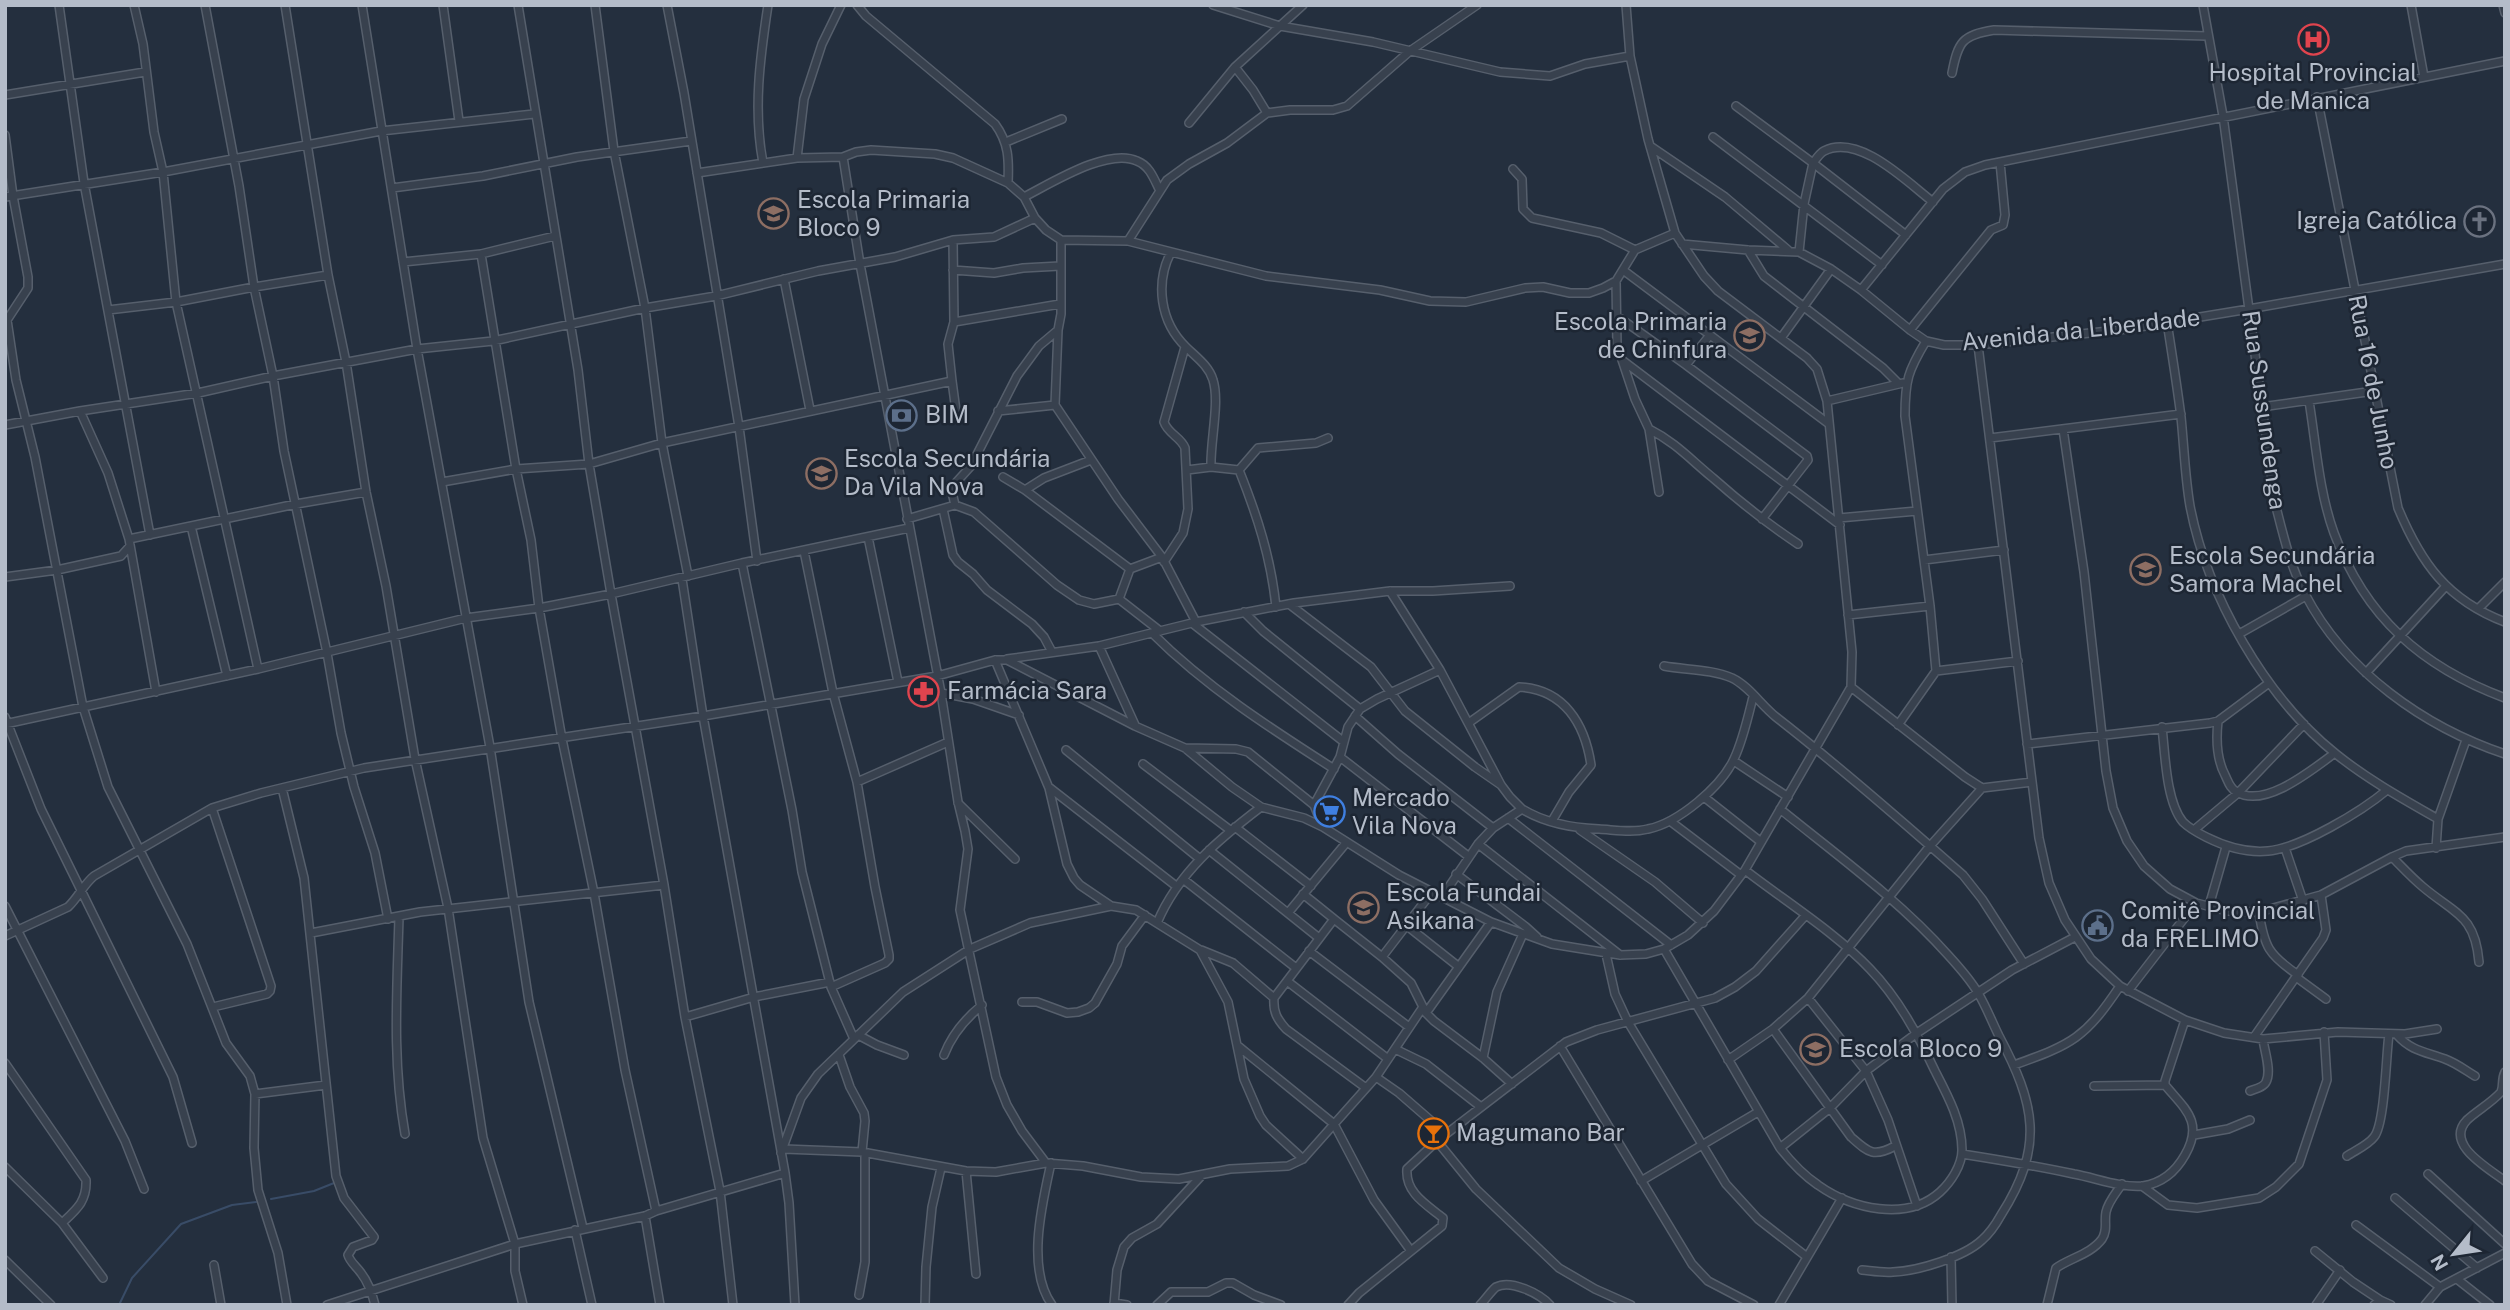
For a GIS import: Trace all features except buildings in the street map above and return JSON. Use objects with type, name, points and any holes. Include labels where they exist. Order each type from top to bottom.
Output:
[{"type":"street","points":[[59,5],[84,183],[150,535]]},
{"type":"street","points":[[134,5],[143,44],[154,132],[163,172],[177,302],[258,669]]},
{"type":"street","points":[[205,5],[284,451],[350,771],[375,853],[388,919]]},
{"type":"street","points":[[285,5],[366,492],[395,636],[415,759],[448,908],[483,1138],[515,1244],[515,1271],[523,1305]]},
{"type":"street","points":[[362,5],[417,349],[490,747],[529,1002],[579,1229],[592,1305]]},
{"type":"street","points":[[443,5],[459,121]]},
{"type":"street","points":[[518,5],[611,594],[685,1017],[720,1191],[733,1305]]},
{"type":"street","points":[[595,5],[614,151],[645,308],[662,443],[685,577],[704,716],[782,1151],[789,1203],[794,1305]]},
{"type":"street","points":[[667,5],[739,427],[757,561]]},
{"type":"street","points":[[763,163],[758,134],[759,87],[768,5]]},
{"type":"street","points":[[797,158],[804,99],[822,44],[841,5]]},
{"type":"street","points":[[857,5],[866,16],[995,124],[1006,142],[1009,155],[1008,183]]},
{"type":"street","points":[[1213,5],[1280,26],[1373,42],[1500,72],[1550,76],[1585,64],[1630,57]]},
{"type":"street","points":[[1189,123],[1235,67],[1303,5]]},
{"type":"street","points":[[1128,241],[1167,180],[1189,164],[1227,143],[1266,113],[1333,110],[1346,106],[1410,51],[1477,5]]},
{"type":"street","points":[[1007,660],[1135,726],[1185,748],[1261,807],[1304,818],[1323,827],[1399,876],[1491,922],[1540,940],[1620,955],[1646,954],[1668,947],[1703,923],[1743,873],[1851,687],[1852,652],[1827,401],[1817,369],[1807,358],[1718,290],[1675,233],[1650,146],[1630,57],[1626,5]]},
{"type":"street","name":"Rua Sussundenga","points":[[2203,5],[2223,116],[2261,407],[2275,503],[2284,542],[2306,596],[2342,648],[2366,673],[2410,706],[2466,740],[2505,754]]},
{"type":"street","points":[[2411,5],[2424,77]]},
{"type":"street","points":[[2503,5],[2505,13]]},
{"type":"street","points":[[1952,73],[1957,51],[1964,39],[1975,33],[1994,30],[2207,36]]},
{"type":"street","points":[[1861,290],[1933,202],[1954,179],[1965,172],[2000,162],[2223,116],[2505,61]]},
{"type":"street","points":[[1235,67],[1266,113]]},
{"type":"street","points":[[5,95],[145,72]]},
{"type":"street","name":"Rua 16 de Junho","points":[[2317,97],[2398,508],[2423,560],[2445,587],[2478,609],[2505,622]]},
{"type":"street","points":[[1736,106],[1906,235]]},
{"type":"street","points":[[9,197],[163,172],[381,131],[534,114]]},
{"type":"street","points":[[1006,142],[1062,119]]},
{"type":"street","points":[[5,135],[9,197],[28,277],[28,288],[8,316],[7,324],[83,707],[108,787],[187,943],[226,1043],[250,1076],[255,1094],[254,1148],[258,1190],[278,1253],[287,1305]]},
{"type":"street","points":[[1713,137],[1882,265]]},
{"type":"street","points":[[392,188],[483,176],[614,151],[691,141]]},
{"type":"street","points":[[1650,146],[1725,197],[1789,250]]},
{"type":"street","points":[[1799,252],[1804,204],[1813,163],[1823,151],[1856,148],[1882,163],[1933,202]]},
{"type":"street","points":[[697,173],[797,158],[843,157],[871,150],[935,154],[953,158],[1008,183],[1024,197],[1035,218],[1046,230],[1061,240],[1128,241],[1266,276],[1380,290],[1430,301],[1466,302],[1543,287],[1570,293],[1589,293],[1616,281]]},
{"type":"street","points":[[843,157],[860,264],[968,849],[960,910],[996,1077],[1007,1105],[1022,1131],[1048,1163],[1038,1237],[1043,1288],[1052,1305]]},
{"type":"street","points":[[1024,197],[1080,169],[1125,157],[1149,169],[1160,191]]},
{"type":"street","points":[[1910,330],[1991,230],[2003,225],[2005,215],[2000,162]]},
{"type":"street","points":[[1513,169],[1522,179],[1523,209],[1532,218],[1601,233],[1634,250]]},
{"type":"street","points":[[5,425],[124,403],[198,393],[417,349],[493,341],[895,257],[953,240],[994,237],[1035,218]]},
{"type":"street","points":[[1658,492],[1649,429],[1635,399],[1617,345],[1616,281],[1634,250],[1675,233]]},
{"type":"street","points":[[403,262],[481,254],[555,236]]},
{"type":"street","points":[[953,240],[954,322],[948,344],[956,411]]},
{"type":"street","points":[[1061,240],[1055,405],[1091,460],[1163,559],[1194,623],[1344,742]]},
{"type":"street","name":"Avenida da Liberdade","points":[[1682,244],[1799,252],[1831,269],[1861,290],[1926,341],[1944,345],[1978,345],[2167,322],[2505,264]]},
{"type":"street","points":[[1748,250],[1764,276],[1903,383]]},
{"type":"street","points":[[1171,252],[1162,273],[1161,294],[1173,329],[1185,347],[1205,365],[1213,380],[1211,467]]},
{"type":"street","points":[[481,254],[493,341],[531,540],[539,608],[562,739],[594,893],[625,1070],[656,1211]]},
{"type":"street","points":[[953,270],[993,273],[1059,266]]},
{"type":"street","points":[[1781,338],[1831,269]]},
{"type":"street","points":[[1623,270],[1829,424]]},
{"type":"street","points":[[108,310],[177,302],[328,275]]},
{"type":"street","points":[[784,279],[810,410]]},
{"type":"street","points":[[954,322],[1060,303]]},
{"type":"street","points":[[1616,316],[1805,453],[1808,460],[1762,519]]},
{"type":"street","points":[[2167,322],[2181,414],[2190,506],[2201,547],[2218,592],[2239,634],[2269,683],[2304,724],[2335,753],[2387,790],[2438,819]]},
{"type":"street","points":[[955,505],[951,488],[971,466],[1017,376],[1039,346],[1058,330]]},
{"type":"street","points":[[1686,365],[1710,335]]},
{"type":"street","points":[[1898,725],[1936,671],[1903,383],[1926,341]]},
{"type":"street","points":[[1978,345],[2039,838],[2049,883],[2075,937],[2091,959],[2124,988],[2185,1020],[2224,1033],[2263,1039],[2325,1032],[2393,1035],[2437,1029]]},
{"type":"street","points":[[1130,569],[1163,559],[1185,526],[1188,509],[1187,470],[1182,440],[1166,428],[1164,422],[1185,347]]},
{"type":"street","points":[[1622,360],[1788,486],[1840,522],[1917,511]]},
{"type":"street","points":[[442,482],[516,469],[589,464],[662,443],[952,381]]},
{"type":"street","points":[[1827,401],[1903,383]]},
{"type":"street","points":[[2261,407],[2374,391]]},
{"type":"street","points":[[2309,401],[2325,497],[2334,531],[2362,588],[2399,637],[2452,676],[2505,698]]},
{"type":"street","points":[[998,411],[1055,405]]},
{"type":"street","points":[[80,411],[108,473],[130,543],[156,692]]},
{"type":"street","points":[[1990,438],[2181,414]]},
{"type":"street","points":[[1649,429],[1692,457],[1709,475],[1762,519],[1798,544]]},
{"type":"street","points":[[2063,429],[2084,572],[2101,737],[2113,808],[2127,841],[2144,866],[2170,889],[2196,903],[2227,911],[2259,912],[2321,895],[2406,851],[2505,837]]},
{"type":"street","points":[[1239,470],[1258,448],[1316,443],[1328,438]]},
{"type":"street","points":[[1025,490],[1044,478],[1091,460]]},
{"type":"street","points":[[1187,470],[1211,467],[1239,470]]},
{"type":"street","points":[[1239,470],[1264,542],[1276,607]]},
{"type":"street","points":[[1003,477],[1025,490],[1130,569]]},
{"type":"street","points":[[5,577],[57,570],[121,556],[130,543],[150,535],[366,492]]},
{"type":"street","points":[[907,519],[955,505],[974,512],[1079,600],[1094,604],[1119,599]]},
{"type":"street","points":[[943,509],[953,555],[958,562],[973,574],[986,590],[1032,624],[1044,637],[1052,652]]},
{"type":"street","points":[[191,526],[228,676]]},
{"type":"street","points":[[192,1143],[173,1077],[41,809],[6,722],[228,676],[466,618],[611,594],[741,563],[909,528]]},
{"type":"street","points":[[868,537],[898,682]]},
{"type":"street","points":[[1924,560],[2004,550]]},
{"type":"street","points":[[685,1017],[754,997],[831,984],[889,959],[857,782],[833,693],[804,551]]},
{"type":"street","points":[[121,556],[134,564]]},
{"type":"street","points":[[741,563],[792,810],[802,872],[831,984],[856,1037],[904,1055]]},
{"type":"street","points":[[1119,599],[1130,569]]},
{"type":"street","points":[[2478,609],[2505,582]]},
{"type":"street","points":[[5,936],[68,908],[94,876],[212,808],[350,771],[490,747],[562,739],[937,676],[995,660],[1099,646],[1289,604],[1390,591],[1510,586]]},
{"type":"street","points":[[2366,673],[2445,587]]},
{"type":"street","points":[[1390,591],[1440,670],[1510,797],[1522,808],[1579,829],[1648,829],[1670,821],[1704,797],[1734,761],[1753,697]]},
{"type":"street","points":[[2239,634],[2306,596]]},
{"type":"street","points":[[1119,599],[1156,632],[1195,674],[1249,714],[1334,769]]},
{"type":"street","points":[[1289,604],[1370,667],[1405,711],[1428,731],[1501,785]]},
{"type":"street","points":[[1848,615],[1930,606]]},
{"type":"street","points":[[1244,612],[1358,713],[1398,754],[1493,828]]},
{"type":"street","points":[[1099,646],[1135,726]]},
{"type":"street","points":[[995,660],[1049,788],[1066,864],[1073,878],[1111,906]]},
{"type":"street","points":[[1936,671],[2018,661]]},
{"type":"street","points":[[1664,666],[1726,676],[1745,687],[1753,697],[1963,875],[1982,899],[2024,964]]},
{"type":"street","points":[[1314,805],[1340,757],[1348,727],[1358,713],[1390,693],[1440,670]]},
{"type":"street","points":[[2028,744],[2218,721],[2269,683]]},
{"type":"street","points":[[1470,722],[1519,687],[1549,694],[1574,715],[1591,765],[1552,821]]},
{"type":"street","points":[[1851,687],[1982,788]]},
{"type":"street","points":[[941,693],[973,699],[1018,715]]},
{"type":"street","points":[[2218,721],[2216,737],[2221,766],[2230,786],[2238,793],[2254,797],[2274,792],[2302,777],[2335,753]]},
{"type":"street","points":[[2194,830],[2238,793],[2304,724]]},
{"type":"street","points":[[2162,727],[2174,803],[2183,821],[2194,830],[2227,847],[2265,852],[2285,848],[2370,805],[2387,790]]},
{"type":"street","points":[[2436,848],[2438,819],[2466,740]]},
{"type":"street","points":[[857,782],[948,742]]},
{"type":"street","points":[[1185,748],[1236,749],[1248,752],[1314,805],[1323,827]]},
{"type":"street","points":[[1066,750],[1200,859]]},
{"type":"street","points":[[1340,757],[1468,856]]},
{"type":"street","points":[[1734,761],[1788,797]]},
{"type":"street","points":[[1143,764],[1311,886]]},
{"type":"street","points":[[1728,1060],[1773,1029],[1808,998],[1930,846],[1982,788],[2032,782]]},
{"type":"street","points":[[282,788],[304,878],[336,1176],[344,1199],[374,1237],[353,1247],[348,1259],[363,1275],[375,1305]]},
{"type":"street","points":[[1049,788],[1177,887]]},
{"type":"street","points":[[1704,797],[1762,842]]},
{"type":"street","points":[[958,802],[1015,859]]},
{"type":"street","points":[[1157,923],[1177,887],[1200,859],[1232,828],[1261,807]]},
{"type":"street","points":[[212,808],[271,986],[267,994],[213,1007]]},
{"type":"street","points":[[1442,897],[1478,844],[1493,828],[1522,808]]},
{"type":"street","points":[[1780,809],[1889,896],[1931,935],[1978,993],[2014,1065],[2026,1094],[2030,1113],[2026,1164],[2007,1206],[1992,1230],[1972,1248],[1920,1268],[1895,1272],[1862,1269]]},
{"type":"street","points":[[1508,818],[1668,947],[1728,1060],[1780,1148],[1794,1166],[1818,1186],[1876,1210],[1917,1206],[1932,1199],[1945,1188],[1956,1171],[1962,1154],[1956,1116],[1917,1033],[1888,989],[1848,948],[1670,821]]},
{"type":"street","points":[[1579,829],[1655,882],[1703,923]]},
{"type":"street","points":[[1288,913],[1346,843]]},
{"type":"street","points":[[1478,844],[1620,955]]},
{"type":"street","points":[[2209,906],[2227,847]]},
{"type":"street","points":[[2285,848],[2304,901]]},
{"type":"street","points":[[1209,850],[1319,937]]},
{"type":"street","points":[[2392,856],[2423,887],[2463,917],[2473,932],[2479,962]]},
{"type":"street","points":[[1457,874],[1540,940]]},
{"type":"street","points":[[1183,879],[1296,968]]},
{"type":"street","points":[[311,933],[448,908],[664,885]]},
{"type":"street","points":[[1382,957],[1432,892]]},
{"type":"street","points":[[1303,894],[1411,983],[1434,1021],[1512,1084]]},
{"type":"street","points":[[2254,1037],[2319,945],[2326,930],[2321,895]]},
{"type":"street","points":[[2014,1065],[2073,1041],[2095,1021],[2196,903]]},
{"type":"street","points":[[5,906],[125,1141],[144,1189]]},
{"type":"street","points":[[782,1151],[801,1098],[818,1074],[903,992],[970,949],[1030,923],[1111,906],[1136,910],[1200,950],[1233,963],[1273,998]]},
{"type":"street","points":[[2259,912],[2266,946],[2282,964],[2326,999]]},
{"type":"street","points":[[1022,1002],[1037,1002],[1067,1013],[1089,1008],[1095,1003],[1117,964],[1122,946],[1145,915]]},
{"type":"street","points":[[1348,1305],[1359,1293],[1442,1226],[1443,1218],[1416,1196],[1407,1174],[1408,1169],[1445,1133],[1560,1046],[1597,1030],[1715,998],[1756,971],[1805,916]]},
{"type":"street","points":[[399,917],[394,1031],[398,1097],[405,1134]]},
{"type":"street","points":[[1334,919],[1273,998],[1273,1010],[1286,1029],[1366,1088]]},
{"type":"street","points":[[782,1151],[864,1153],[966,1171],[996,1172],[1048,1163],[1083,1166],[1141,1177],[1179,1179],[1230,1169],[1288,1166],[1303,1159],[1376,1077],[1409,1027],[1459,967],[1491,922]]},
{"type":"street","points":[[1406,925],[1459,967]]},
{"type":"street","points":[[1483,1058],[1497,992],[1523,934]]},
{"type":"street","points":[[1780,1148],[1830,1108],[1866,1071],[1917,1033],[2024,964],[2075,937]]},
{"type":"street","points":[[1200,950],[1223,990],[1244,1079],[1261,1116],[1266,1125],[1303,1159]]},
{"type":"street","points":[[1309,951],[1409,1027]]},
{"type":"street","points":[[1606,954],[1615,994],[1628,1022],[1702,1146],[1738,1200],[1758,1219],[1807,1256]]},
{"type":"street","points":[[1287,981],[1388,1059]]},
{"type":"street","points":[[1808,998],[1866,1071],[1888,1120],[1917,1206]]},
{"type":"street","points":[[944,1055],[950,1040],[961,1025],[982,1005]]},
{"type":"street","points":[[2165,1085],[2185,1020]]},
{"type":"street","points":[[1773,1029],[1851,1137],[1867,1151],[1883,1153],[1895,1146]]},
{"type":"street","points":[[2142,1186],[2168,1205],[2197,1208],[2259,1198],[2276,1187],[2299,1164],[2327,1080],[2325,1032]]},
{"type":"street","points":[[2393,1035],[2415,1051],[2446,1059],[2475,1076]]},
{"type":"street","points":[[2347,1156],[2372,1140],[2377,1132],[2393,1035]]},
{"type":"street","points":[[2250,1091],[2264,1086],[2267,1081],[2263,1039]]},
{"type":"street","points":[[1237,1046],[1334,1124],[1374,1200],[1411,1251]]},
{"type":"street","points":[[1560,1046],[1692,1264],[1708,1281],[1755,1305]]},
{"type":"street","points":[[1395,1049],[1426,1064],[1481,1107]]},
{"type":"street","points":[[839,1055],[865,1121],[865,1262],[859,1295]]},
{"type":"street","points":[[5,1063],[86,1180],[87,1193],[83,1203],[62,1223]]},
{"type":"street","points":[[2505,1072],[2501,1079],[2501,1092],[2460,1130],[2464,1147],[2505,1181]]},
{"type":"street","points":[[1376,1077],[1445,1133]]},
{"type":"street","points":[[255,1094],[326,1085]]},
{"type":"street","points":[[1962,1154],[2142,1186],[2155,1183],[2175,1170],[2186,1155],[2194,1135],[2191,1117],[2165,1085],[2094,1086]]},
{"type":"street","points":[[1642,1181],[1758,1112]]},
{"type":"street","points":[[2194,1135],[2228,1129],[2250,1121]]},
{"type":"street","points":[[1437,1141],[1476,1189],[1559,1268],[1595,1289],[1631,1305]]},
{"type":"street","points":[[5,1167],[62,1223],[103,1278]]},
{"type":"street","points":[[926,1305],[926,1267],[932,1207],[941,1168]]},
{"type":"street","points":[[966,1171],[976,1274]]},
{"type":"street","points":[[327,1305],[515,1244],[645,1216],[785,1172]]},
{"type":"street","points":[[2428,1174],[2505,1244]]},
{"type":"street","points":[[1127,1305],[1114,1304],[1118,1263],[1124,1247],[1132,1238],[1157,1224],[1203,1175]]},
{"type":"street","points":[[2048,1305],[2056,1268],[2096,1246],[2104,1237],[2106,1212],[2122,1184]]},
{"type":"street","points":[[1779,1305],[1842,1198]]},
{"type":"street","points":[[2395,1198],[2477,1268]]},
{"type":"street","points":[[645,1216],[660,1305]]},
{"type":"street","points":[[2356,1225],[2440,1287]]},
{"type":"street","points":[[2315,1251],[2377,1302],[2391,1305]]},
{"type":"street","points":[[2425,1305],[2440,1287],[2505,1253]]},
{"type":"street","points":[[1951,1256],[1952,1305]]},
{"type":"street","points":[[5,1260],[48,1303]]},
{"type":"street","points":[[214,1265],[221,1305]]},
{"type":"street","points":[[2316,1305],[2340,1270]]},
{"type":"street","points":[[2456,1279],[2490,1305]]},
{"type":"street","points":[[1157,1305],[1171,1292],[1208,1292],[1226,1283],[1233,1283],[1280,1305]]},
{"type":"street","points":[[1480,1305],[1496,1287],[1504,1286],[1535,1292],[1550,1305]]},
{"type":"street","points":[[1728,1305],[1732,1295]]},
{"type":"waterway","points":[[271,1199],[314,1191],[334,1183]]},
{"type":"waterway","points":[[119,1305],[132,1278],[181,1224],[232,1205],[256,1202]]},
{"type":"place","name":"Hospital Provincial de Manica","points":[[2313,39]]},
{"type":"place","name":"Escola Primaria Bloco 9","points":[[774,214]]},
{"type":"place","name":"Igreja Católica","points":[[2480,221]]},
{"type":"place","name":"Escola Primaria de Chinfura","points":[[1750,336]]},
{"type":"place","name":"BIM","points":[[902,415]]},
{"type":"place","name":"Escola Secundária Da Vila Nova","points":[[821,473]]},
{"type":"place","name":"Escola Secundária Samora Machel","points":[[2146,570]]},
{"type":"place","name":"Farmácia Sara","points":[[924,691]]},
{"type":"place","name":"Mercado Vila Nova","points":[[1329,812]]},
{"type":"place","name":"Escola Fundai Asikana","points":[[1363,907]]},
{"type":"place","name":"Comitê Provincial da FRELIMO","points":[[2098,925]]},
{"type":"place","name":"Escola Bloco 9","points":[[1816,1049]]},
{"type":"place","name":"Magumano Bar","points":[[1433,1133]]}]
